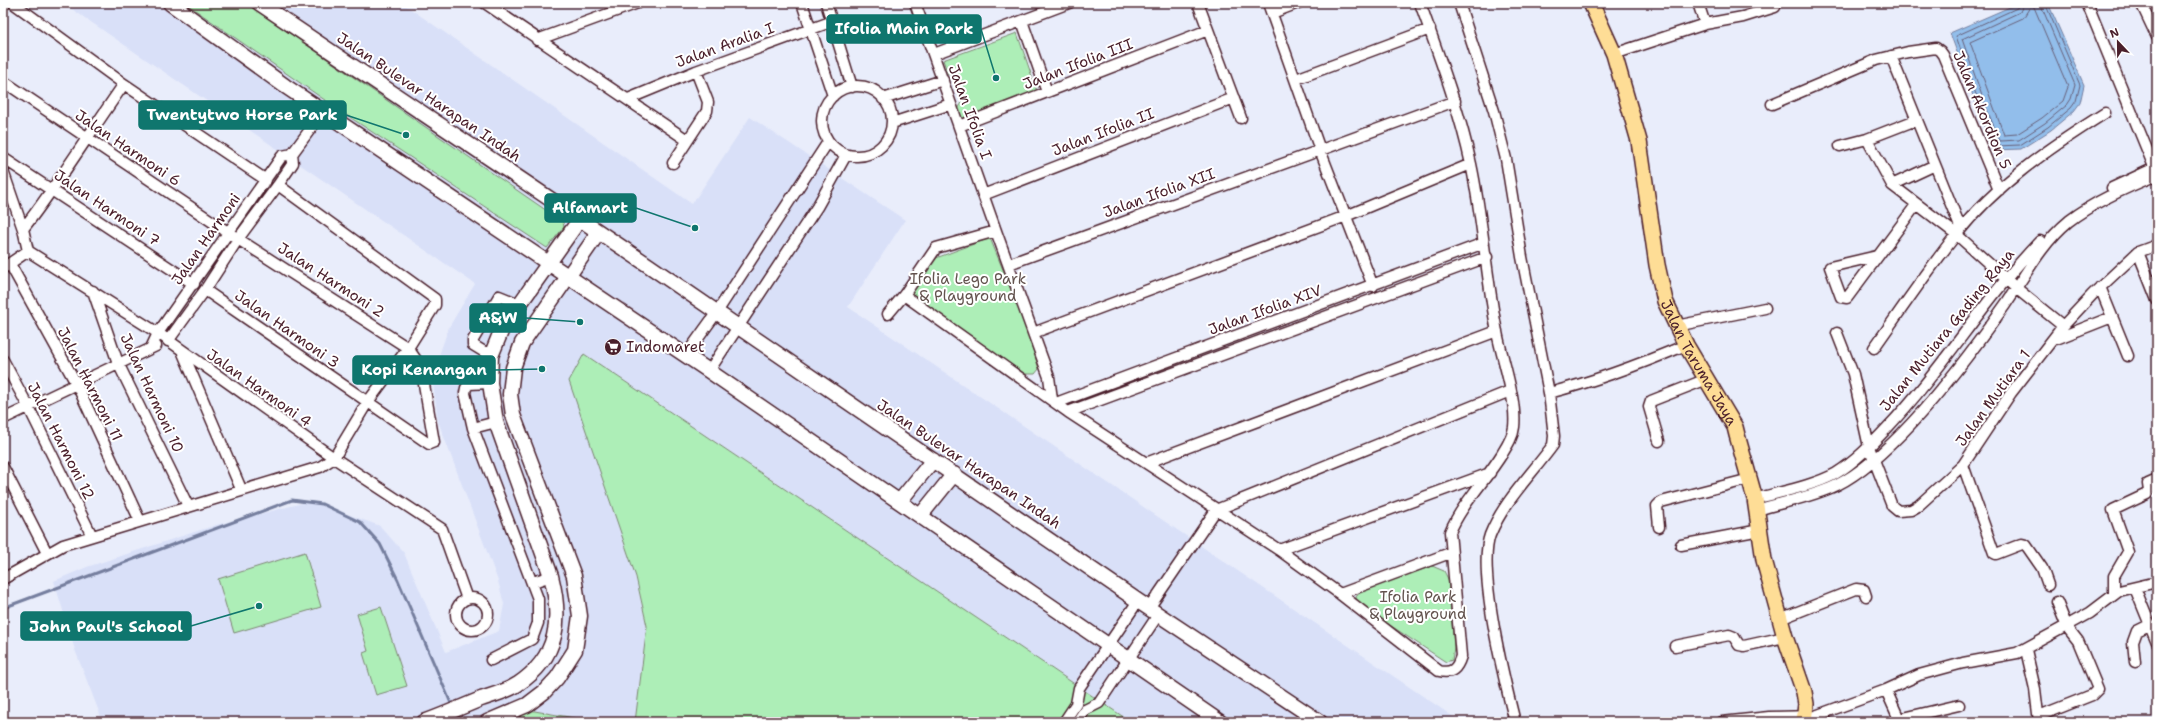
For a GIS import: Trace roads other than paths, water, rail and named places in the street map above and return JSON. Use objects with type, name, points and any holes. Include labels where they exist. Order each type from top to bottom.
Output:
[{"type":"main road","name":"Jalan Taruma Jaya","points":[[1591,3],[1614,54],[1639,141],[1656,265],[1665,301],[1686,345],[1734,427],[1750,479],[1756,504],[1764,560],[1785,637],[1804,692],[1805,719]]},
{"type":"street","points":[[13,3],[124,84],[266,180]]},
{"type":"street","points":[[170,3],[323,112],[709,370],[1220,722]]},
{"type":"street","name":"Jalan Bulevar Harapan Indah","points":[[259,3],[738,326],[1149,608],[1320,722]]},
{"type":"street","points":[[485,3],[537,40],[628,99],[687,140]]},
{"type":"street","points":[[537,40],[638,3]]},
{"type":"street","points":[[802,3],[812,29],[833,96]]},
{"type":"street","points":[[826,3],[852,87]]},
{"type":"street","name":"Jalan Ifolia I","points":[[915,3],[1049,377],[1054,401]]},
{"type":"street","points":[[934,54],[1069,3]]},
{"type":"street","points":[[1198,3],[1241,118]]},
{"type":"street","points":[[1268,3],[1320,150],[1373,286]]},
{"type":"street","points":[[1272,13],[1298,3]]},
{"type":"street","points":[[904,295],[1068,412],[1278,550],[1340,594],[1439,671],[1448,673],[1458,666],[1461,656],[1450,553],[1450,532],[1455,520],[1490,474],[1512,434],[1514,426],[1510,392],[1497,331],[1487,257],[1471,164],[1455,101],[1420,3]]},
{"type":"street","points":[[1459,3],[1492,103],[1506,159],[1522,257],[1549,394],[1554,436],[1553,445],[1504,509],[1490,537],[1486,571],[1496,640],[1515,722]]},
{"type":"street","points":[[1698,3],[1705,24]]},
{"type":"street","points":[[2087,3],[2157,171]]},
{"type":"street","points":[[2141,3],[2157,37]]},
{"type":"street","points":[[1614,54],[1705,24],[1743,17],[1775,7]]},
{"type":"street","points":[[1022,21],[1047,92]]},
{"type":"street","name":"Jalan Aralia I","points":[[628,99],[696,71],[833,22]]},
{"type":"street","name":"Jalan Ifolia III","points":[[959,126],[1208,30]]},
{"type":"street","points":[[1296,79],[1430,30]]},
{"type":"street","name":"Jalan Akordion 5","points":[[1772,104],[1845,72],[1890,56],[1936,48],[1940,51],[1999,190]]},
{"type":"street","points":[[1890,56],[1935,165],[1959,231]]},
{"type":"street","points":[[672,163],[707,111],[708,102],[696,71]]},
{"type":"street","points":[[883,99],[943,80]]},
{"type":"street","name":"Jalan Harmoni 6","points":[[3,81],[86,138],[238,238]]},
{"type":"street","points":[[23,229],[53,190],[86,138],[124,84]]},
{"type":"street","points":[[852,87],[864,87],[874,91],[883,99],[890,110],[892,122],[889,135],[882,146],[871,153],[858,156],[846,155],[836,150],[828,142],[823,131],[822,118],[825,106],[833,96],[842,90],[852,87]]},
{"type":"street","name":"Jalan Ifolia II","points":[[983,195],[1234,98]]},
{"type":"street","name":"Jalan Ifolia XII","points":[[1009,264],[1455,101]]},
{"type":"street","points":[[892,122],[951,104]]},
{"type":"street","name":"Jalan Harmoni","points":[[152,348],[158,333],[194,284],[228,232],[282,156],[292,154],[323,112]]},
{"type":"street","points":[[1874,348],[1959,231],[1999,190],[2046,151],[2105,113]]},
{"type":"street","points":[[1840,146],[1867,139],[1916,120]]},
{"type":"street","points":[[1867,139],[1892,184],[1916,205],[1959,231],[2006,279],[2064,326]]},
{"type":"street","points":[[686,355],[717,312],[828,142]]},
{"type":"street","name":"Jalan Harmoni","points":[[168,341],[205,290],[238,238],[293,163],[292,154]]},
{"type":"street","points":[[709,370],[818,207],[846,155]]},
{"type":"street","name":"Jalan Harmoni 7","points":[[3,158],[194,284]]},
{"type":"street","points":[[1033,333],[1346,216],[1471,164]]},
{"type":"street","points":[[1892,184],[1935,165]]},
{"type":"street","points":[[3,171],[23,229],[28,251],[6,266]]},
{"type":"street","name":"Jalan Mutiara Gading Raya","points":[[1756,504],[1826,478],[1843,468],[1869,447],[1912,402],[2006,279],[2050,231],[2073,210],[2128,180],[2157,171]]},
{"type":"street","name":"Jalan Mutiara Gading Raya","points":[[1756,504],[1830,488],[1847,479],[1874,458],[1924,408],[1988,329],[2040,250],[2069,222],[2157,171]]},
{"type":"street","points":[[3,579],[63,545],[241,489],[320,466],[334,458],[367,402],[408,348],[435,305],[434,297],[278,185]]},
{"type":"street","points":[[1877,256],[1830,268],[1841,297],[1847,298],[1916,205]]},
{"type":"street","points":[[426,721],[517,685],[530,675],[552,645],[557,623],[557,600],[551,576],[496,422],[490,383],[492,356],[502,329],[580,219]]},
{"type":"street","points":[[888,314],[904,295],[936,248],[996,231]]},
{"type":"street","points":[[487,722],[527,705],[544,692],[557,678],[574,650],[580,616],[574,576],[514,415],[510,394],[513,368],[522,342],[599,232]]},
{"type":"street","name":"Jalan Harmoni 2","points":[[238,238],[408,348]]},
{"type":"street","name":"Jalan Ifolia XIV","points":[[1054,401],[1373,286],[1484,243]]},
{"type":"street","name":"Jalan Mutiara 1","points":[[1837,333],[1853,374],[1869,447],[1892,506],[1898,511],[1911,510],[1918,506],[1963,465],[1995,415],[2056,339],[2064,326],[2100,287],[2138,252],[2157,244]]},
{"type":"street","name":"Jalan Harmoni 4","points":[[28,251],[94,291],[158,333],[183,353],[334,458],[442,529],[467,599]]},
{"type":"street","points":[[2138,252],[2157,300]]},
{"type":"street","name":"Jalan Ifolia XIV","points":[[1068,412],[1487,257]]},
{"type":"street","name":"Jalan Harmoni 11","points":[[6,266],[76,385],[140,521]]},
{"type":"street","points":[[2100,287],[2128,356]]},
{"type":"street","name":"Jalan Harmoni 3","points":[[205,290],[429,444],[433,443],[434,440],[421,367],[408,348]]},
{"type":"street","name":"Jalan Harmoni 10","points":[[94,291],[118,363],[188,506]]},
{"type":"street","points":[[492,356],[473,345],[474,340],[499,296],[519,304]]},
{"type":"street","points":[[1676,326],[1765,308]]},
{"type":"street","points":[[2056,339],[2112,317]]},
{"type":"street","points":[[1146,463],[1497,331]]},
{"type":"street","points":[[3,419],[29,408],[118,363],[168,341]]},
{"type":"street","points":[[1549,394],[1622,372],[1686,345]]},
{"type":"street","points":[[183,353],[241,489]]},
{"type":"street","name":"Jalan Harmoni 12","points":[[3,360],[29,408],[92,536]]},
{"type":"street","points":[[1659,441],[1650,407],[1651,401],[1706,379]]},
{"type":"street","points":[[490,383],[469,384],[466,388],[473,428],[533,582],[539,612],[534,636],[525,644],[491,660]]},
{"type":"street","points":[[1064,722],[1080,707],[1099,702],[1128,659],[1149,608],[1216,510],[1510,392]]},
{"type":"street","points":[[473,428],[496,422]]},
{"type":"street","points":[[900,501],[933,460]]},
{"type":"street","points":[[1963,465],[1994,553],[1996,554],[2022,544],[2026,545],[2042,568],[2048,585]]},
{"type":"street","points":[[3,467],[47,553]]},
{"type":"street","points":[[921,515],[954,474]]},
{"type":"street","points":[[1278,550],[1490,474]]},
{"type":"street","points":[[1826,478],[1830,488]]},
{"type":"street","points":[[1659,527],[1657,506],[1661,502],[1750,479]]},
{"type":"street","points":[[2114,594],[2114,576],[2128,552],[2114,510],[2147,494],[2149,491],[2148,484],[2157,480]]},
{"type":"street","points":[[1681,545],[1760,530]]},
{"type":"street","points":[[1340,594],[1450,553]]},
{"type":"street","points":[[533,582],[551,576]]},
{"type":"street","points":[[1805,719],[1886,690],[1932,671],[2026,650],[2090,613],[2114,594],[2157,582]]},
{"type":"street","points":[[2135,588],[2157,642]]},
{"type":"street","points":[[1780,619],[1856,589],[1864,590],[1866,596]]},
{"type":"street","points":[[2026,650],[2035,689],[2039,719],[2092,695],[2098,689],[2078,641],[2067,627],[2057,602]]},
{"type":"street","points":[[1077,722],[1080,707],[1079,688],[1108,646],[1149,608]]},
{"type":"street","points":[[2135,662],[2133,642],[2137,631],[2149,625]]},
{"type":"street","points":[[1675,646],[1729,635],[1734,636],[1739,645],[1744,646],[1785,637]]},
{"type":"street","points":[[534,636],[552,645]]},
{"type":"street","points":[[1886,690],[1899,719],[1959,705]]},
{"type":"street","points":[[1722,722],[1769,717],[1828,722]]},
{"type":"water","points":[[2019,3],[2048,3],[2084,85],[2080,103],[2074,111],[2051,130],[2021,149],[1993,150],[1950,33]]},
{"type":"waterway","points":[[3,608],[292,500],[322,504],[360,522],[380,544],[398,580],[453,708]]},
{"type":"waterway","points":[[456,714],[459,722]]},
{"type":"place","name":"Ifolia Main Park","points":[[996,78]]},
{"type":"place","name":"Twentytwo Horse Park","points":[[406,135]]},
{"type":"place","name":"Alfamart","points":[[695,228]]},
{"type":"place","name":"A&W","points":[[580,322]]},
{"type":"place","name":"Indomaret","points":[[613,347]]},
{"type":"place","name":"Kopi Kenangan","points":[[542,369]]},
{"type":"place","name":"John Paul's School","points":[[259,606]]},
{"type":"park label","name":"Ifolia Lego Park & Playground","points":[[968,288]]},
{"type":"park label","name":"Ifolia Park & Playground","points":[[1418,606]]}]
